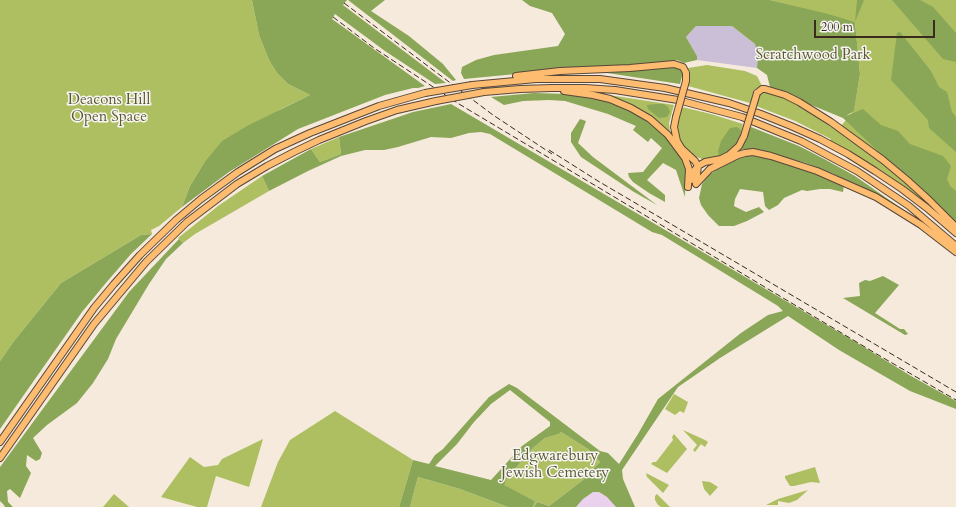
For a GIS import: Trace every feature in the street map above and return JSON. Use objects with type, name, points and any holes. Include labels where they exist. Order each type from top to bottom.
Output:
[{"type":"highway","points":[[0,442],[94,308],[114,284],[140,255],[176,220],[201,199],[238,172],[275,149],[310,133],[379,106],[425,94],[508,77],[538,73],[674,64],[683,68],[686,73],[686,81],[674,127],[677,141],[682,149],[695,161],[698,166],[696,184],[710,169],[738,155],[753,152],[771,156],[817,171],[876,197],[921,225],[956,252]]},
{"type":"highway","points":[[472,85],[530,79],[600,79],[664,88],[729,103],[791,126],[848,154],[875,170],[902,189],[956,233]]},
{"type":"highway","points":[[536,88],[600,96],[626,105],[646,116],[668,135],[685,158],[689,169],[688,187],[694,171],[698,166],[705,162],[721,159],[729,155],[739,146],[744,136],[757,93],[762,89],[777,92],[799,102],[868,148],[907,180],[956,227]]},
{"type":"highway","points":[[0,458],[94,324],[146,262],[187,222],[232,188],[261,169],[300,149],[366,121],[397,110],[436,100],[484,92],[536,88],[585,88],[647,94],[700,105],[758,123],[815,148],[870,178],[921,216],[956,246]]},
{"type":"shaded area","points":[[696,26],[732,26],[755,44],[758,54],[757,68],[697,60],[697,56],[686,37]]},
{"type":"shaded area","points":[[593,492],[599,492],[607,497],[616,507],[576,507],[583,499]]},
{"type":"green space","name":"Deacons Hill Open Space","points":[[0,0],[252,0],[259,35],[269,60],[277,73],[288,84],[310,95],[281,109],[204,163],[190,186],[182,207],[159,226],[151,230],[152,234],[141,235],[61,283],[14,341],[0,361]]},
{"type":"green space","points":[[252,0],[347,0],[343,5],[446,83],[435,84],[385,51],[335,14],[332,19],[425,86],[385,95],[298,129],[229,172],[182,207],[190,186],[204,163],[222,141],[247,126],[310,95],[288,84],[277,73],[269,60],[259,35]]},
{"type":"green space","points":[[348,0],[385,0],[371,11],[409,36],[443,64],[456,80],[453,81]]},
{"type":"green space","name":"Scratchwood Park","points":[[522,0],[770,0],[855,22],[860,74],[854,111],[846,116],[863,109],[881,125],[898,131],[910,144],[943,156],[951,166],[947,179],[950,186],[956,191],[956,225],[843,118],[804,102],[785,92],[770,87],[767,75],[757,68],[758,54],[755,44],[732,26],[696,26],[686,37],[697,56],[697,60],[684,63],[677,60],[647,65],[547,71],[464,79],[461,73],[462,67],[476,60],[494,55],[558,46],[565,34],[552,13],[530,6]]},
{"type":"green space","points":[[770,0],[956,0],[956,233],[874,171],[826,145],[831,139],[795,121],[756,106],[759,94],[765,91],[787,98],[837,131],[854,110],[860,74],[855,22]]},
{"type":"green space","points":[[857,0],[864,0],[855,22]]},
{"type":"green space","points":[[892,0],[920,0],[933,7],[956,33],[956,62],[943,59]]},
{"type":"green space","points":[[900,32],[931,71],[939,87],[947,92],[952,112],[956,117],[956,152],[929,128],[928,120],[891,80],[897,33]]},
{"type":"green space","points":[[707,65],[745,71],[757,76],[762,86],[753,92],[750,103],[688,86],[690,75],[688,68]]},
{"type":"green space","points":[[673,67],[680,68],[683,72],[680,84],[607,73]]},
{"type":"green space","points":[[534,93],[566,94],[596,98],[619,105],[639,115],[667,138],[686,165],[685,197],[676,170],[663,163],[647,180],[665,195],[665,202],[633,182],[629,177],[628,173],[643,172],[662,148],[651,138],[648,142],[633,130],[636,126],[608,114],[565,101],[523,101],[504,105],[491,97]]},
{"type":"green space","points":[[609,95],[674,105],[669,123],[670,133],[660,123],[644,112]]},
{"type":"green space","points":[[451,104],[911,376],[956,401],[956,409],[910,391],[839,350],[788,316],[720,358],[678,387],[622,470],[623,479],[635,507],[616,507],[607,497],[599,492],[593,492],[583,499],[576,507],[534,507],[537,502],[549,506],[583,480],[600,462],[588,449],[561,432],[545,438],[533,448],[507,478],[504,485],[535,501],[533,507],[508,507],[460,489],[418,477],[410,507],[399,507],[413,460],[429,464],[435,455],[443,449],[489,397],[509,384],[517,388],[600,451],[608,453],[619,464],[658,399],[741,333],[768,315],[783,311],[778,306],[662,235],[652,232],[490,134],[481,132],[469,133],[451,138],[431,137],[384,150],[365,150],[341,156],[269,191],[262,176],[311,149],[320,162],[341,154],[339,137],[413,112]],"holes":[[[510,390],[550,422],[550,426],[522,446],[491,480],[435,466],[457,444],[474,422],[491,404]]]},
{"type":"green space","points":[[664,104],[668,107],[670,112],[667,117],[659,118],[648,109],[647,105]]},
{"type":"green space","points":[[682,107],[743,124],[739,140],[731,151],[714,159],[702,159],[691,155],[683,147],[678,137],[676,127]]},
{"type":"green space","points":[[580,119],[586,121],[578,143],[593,157],[657,205],[634,192],[581,157],[571,142],[571,133]]},
{"type":"green space","points":[[737,127],[741,130],[739,140],[731,151],[719,156],[718,151],[721,141],[730,128]]},
{"type":"green space","points":[[751,127],[799,146],[855,176],[905,211],[904,213],[834,174],[806,163],[758,150],[741,150]]},
{"type":"green space","points":[[339,137],[341,154],[320,162],[311,149]]},
{"type":"green space","points":[[745,155],[770,158],[816,174],[844,185],[843,192],[830,189],[802,190],[784,198],[778,205],[769,210],[765,206],[763,192],[740,189],[735,199],[734,206],[746,212],[759,207],[764,212],[734,226],[719,226],[701,205],[699,198],[702,184],[709,175],[716,170]]},
{"type":"green space","points":[[262,176],[269,191],[195,234],[183,243],[178,238],[218,206]]},
{"type":"green space","points":[[152,234],[131,254],[82,312],[0,429],[0,361],[14,341],[61,283],[141,235]]},
{"type":"green space","points":[[179,239],[183,243],[166,259],[149,284],[116,339],[108,359],[93,383],[77,403],[47,425],[33,438],[42,453],[40,459],[36,461],[27,455],[26,466],[31,473],[20,498],[10,489],[7,491],[8,502],[13,507],[5,507],[0,501],[0,467],[129,292]]},
{"type":"green space","points":[[883,276],[899,285],[875,313],[900,329],[904,329],[908,334],[905,335],[843,298],[860,296],[859,283]]},
{"type":"green space","points":[[674,394],[688,402],[684,413],[680,411],[675,415],[665,409]]},
{"type":"green space","points":[[335,411],[413,460],[399,507],[261,507],[278,462],[290,440]]},
{"type":"green space","points":[[683,430],[708,442],[705,447],[701,444],[695,452],[693,450],[697,445]]},
{"type":"green space","name":"Edgwarebury Jewish Cemetery","points":[[561,432],[588,449],[600,462],[583,480],[549,506],[537,502],[533,507],[535,501],[503,485],[507,478],[533,448],[545,438]]},
{"type":"green space","points":[[674,434],[687,449],[667,473],[651,464],[656,462],[673,440],[672,437]]},
{"type":"green space","points":[[263,439],[249,487],[216,476],[207,507],[197,507],[161,497],[190,457],[204,467],[218,465],[222,459]]},
{"type":"green space","points":[[815,467],[820,483],[811,482],[790,486],[785,478],[785,476]]},
{"type":"green space","points":[[646,473],[669,485],[663,493],[647,477]]},
{"type":"green space","name":"Edgwarebury Jewish Cemetery","points":[[418,477],[460,489],[508,507],[410,507]]},
{"type":"green space","points":[[702,481],[710,482],[718,487],[710,496],[704,489]]},
{"type":"green space","points":[[808,490],[797,500],[789,503],[778,501],[778,505],[766,505],[778,499]]},
{"type":"green space","points":[[114,494],[129,507],[103,507]]},
{"type":"green space","points":[[657,494],[670,507],[661,507],[658,505],[655,500],[655,496]]},
{"type":"railway","points":[[344,3],[493,115],[552,154]]},
{"type":"railway","points":[[333,17],[374,48],[459,104],[956,400]]},
{"type":"railway","points":[[549,150],[598,181],[956,392]]}]
